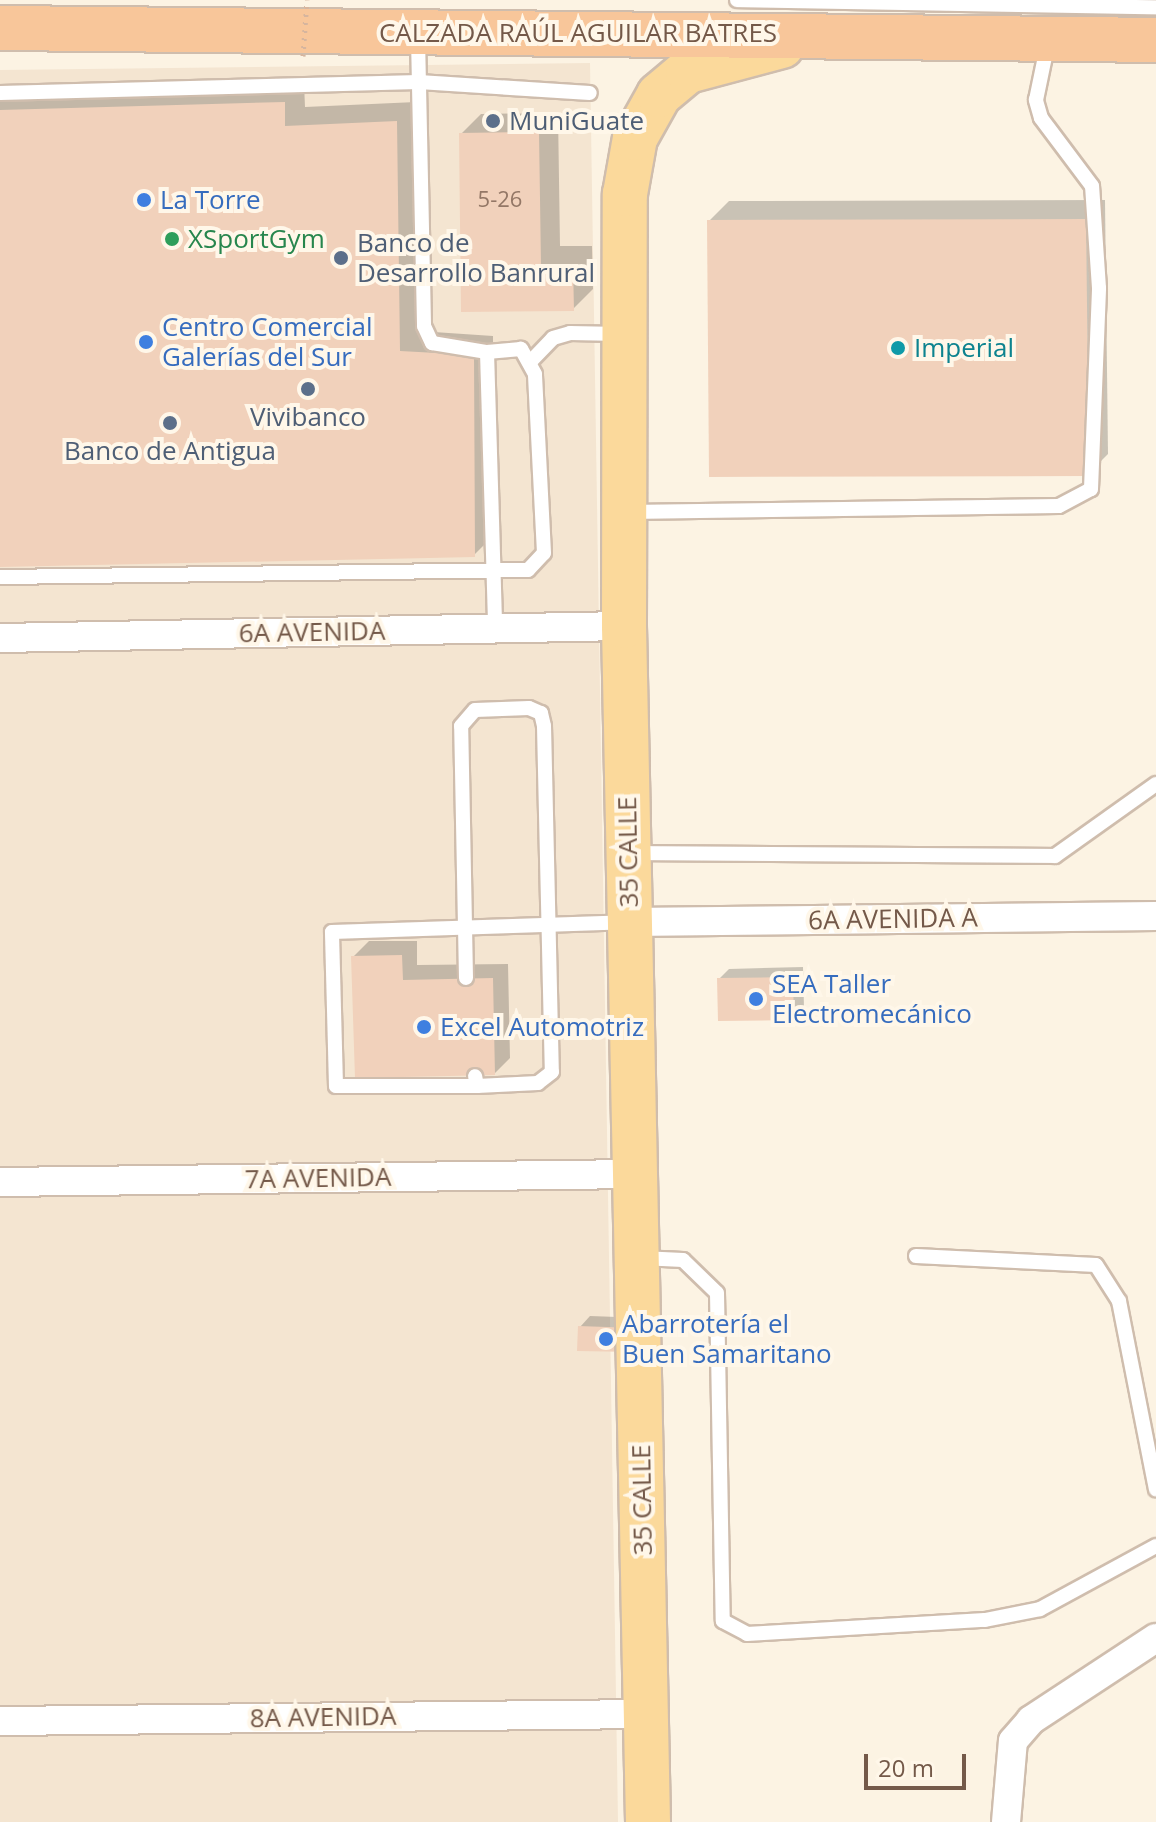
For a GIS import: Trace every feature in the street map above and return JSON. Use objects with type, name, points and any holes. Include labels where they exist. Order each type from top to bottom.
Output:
[{"type":"highway","name":"CALZADA RAÚL AGUILAR BATRES","points":[[0,28],[852,34],[1156,40]]},
{"type":"main road","name":"35 CALLE","points":[[648,1822],[624,626],[625,194],[635,138],[659,95],[688,71],[737,53],[852,34]]},
{"type":"street","name":"6A AVENIDA","points":[[0,638],[624,626]]},
{"type":"street","name":"6A AVENIDA A","points":[[630,922],[1156,916]]},
{"type":"street","name":"7A AVENIDA","points":[[0,1182],[636,1174]]},
{"type":"street","points":[[1006,1822],[1013,1741],[1031,1720],[1156,1638]]},
{"type":"street","name":"8A AVENIDA","points":[[0,1721],[647,1714]]},
{"type":"lane","points":[[737,0],[1156,7]]},
{"type":"lane","points":[[0,577],[493,574],[528,570],[544,553],[532,360],[521,349],[487,352],[432,343],[424,326],[418,33]]},
{"type":"lane","points":[[624,513],[1059,506],[1091,489],[1099,288],[1092,186],[1041,118],[1036,100],[1049,38]]},
{"type":"lane","points":[[0,93],[419,82],[590,93]]},
{"type":"lane","points":[[532,360],[553,338],[570,333],[625,334]]},
{"type":"lane","points":[[487,352],[495,628]]},
{"type":"lane","points":[[466,978],[465,929],[461,726],[475,710],[529,708],[541,713],[544,726],[546,927],[552,1072],[538,1083],[476,1081],[336,1086],[332,932],[465,929],[546,927],[630,922]]},
{"type":"lane","points":[[628,853],[1055,856],[1156,784]]},
{"type":"lane","points":[[916,1256],[1096,1265],[1119,1301],[1156,1489]]},
{"type":"lane","points":[[637,1258],[683,1260],[717,1293],[723,1621],[747,1634],[985,1620],[1040,1609],[1156,1546]]},
{"type":"path","points":[[303,56],[307,0]]},
{"type":"shaded area","points":[[590,63],[618,1822],[0,1822],[0,70]]},
{"type":"building","name":"Centro Comercial Galerías del Sur","points":[[285,102],[285,126],[397,121],[400,351],[474,355],[475,557],[0,567],[0,110]]},
{"type":"building","points":[[539,132],[541,265],[573,265],[574,311],[461,312],[459,133]]},
{"type":"building","name":"Imperial","points":[[1086,219],[1089,476],[709,477],[707,220]]},
{"type":"building","name":"Excel Automotriz","points":[[402,955],[403,980],[493,978],[495,1075],[355,1078],[351,956]]},
{"type":"building","name":"SEA Taller Electromecánico","points":[[793,977],[794,1020],[718,1021],[717,978]]},
{"type":"building","name":"Abarrotería el Buen Samaritano","points":[[578,1326],[636,1328],[635,1352],[577,1351]]},
{"type":"place","name":"MuniGuate","points":[[493,121]]},
{"type":"place","name":"La Torre","points":[[144,200]]},
{"type":"place","name":"XSportGym","points":[[172,239]]},
{"type":"place","name":"Banco de Desarrollo Banrural","points":[[341,258]]},
{"type":"place","name":"Centro Comercial Galerías del Sur","points":[[146,342]]},
{"type":"place","name":"Imperial","points":[[898,348]]},
{"type":"place","name":"Vivibanco","points":[[308,389]]},
{"type":"place","name":"Banco de Antigua","points":[[170,423]]},
{"type":"place","name":"SEA Taller Electromecánico","points":[[756,999]]},
{"type":"place","name":"Excel Automotriz","points":[[424,1027]]},
{"type":"place","name":"Abarrotería el Buen Samaritano","points":[[606,1339]]}]
